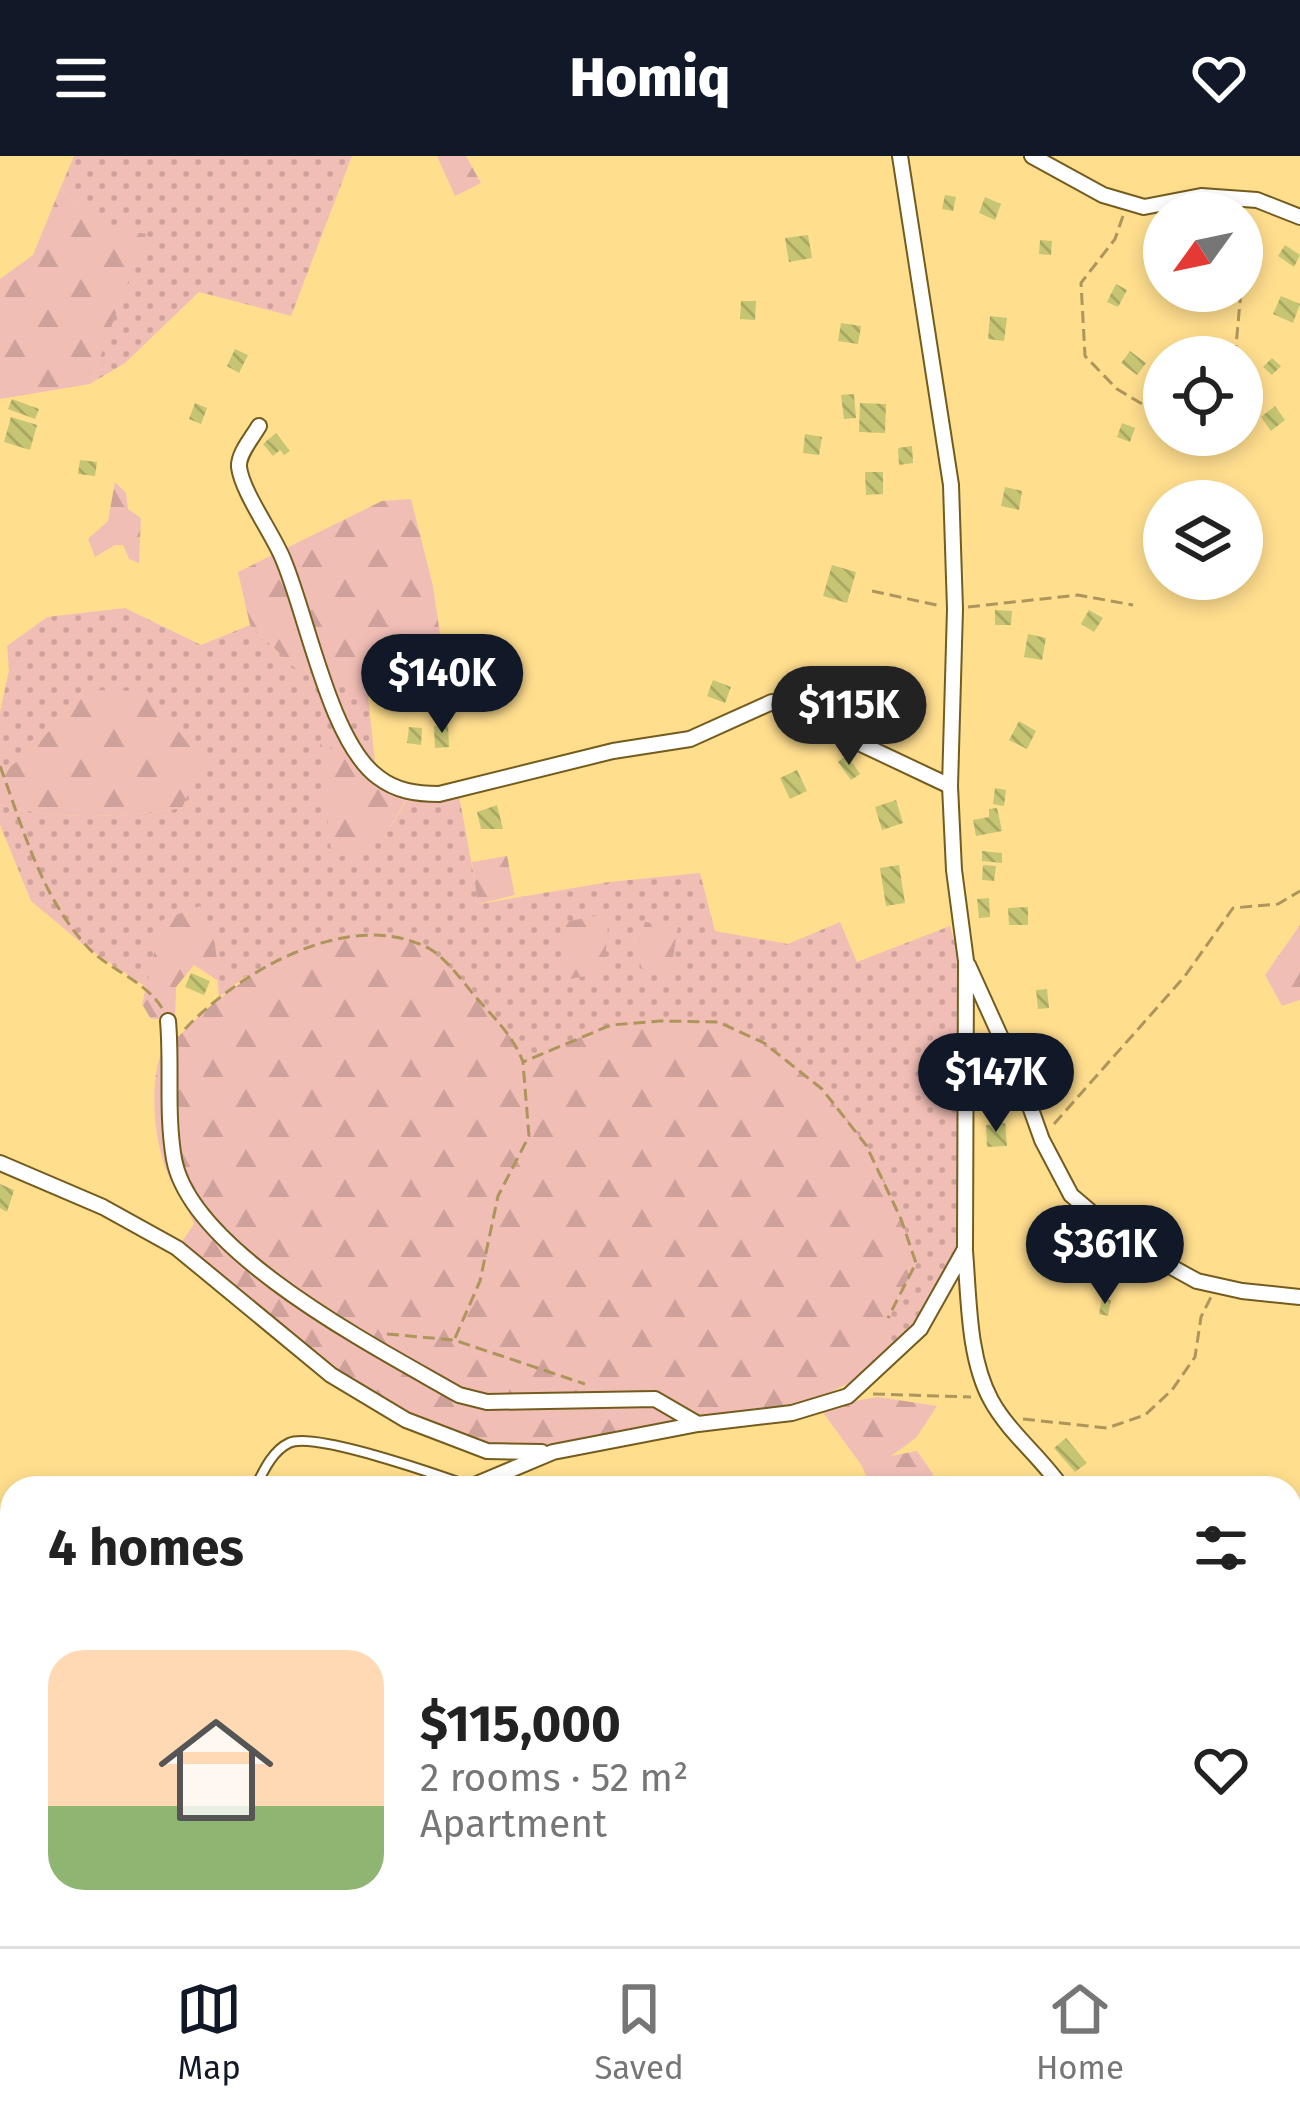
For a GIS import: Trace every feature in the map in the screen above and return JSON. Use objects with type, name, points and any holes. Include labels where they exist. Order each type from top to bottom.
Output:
[{"type":"street","points":[[900,156],[951,485],[956,609],[950,786],[954,870],[966,961],[965,1250],[977,1359],[984,1384],[1002,1416],[1052,1476]]},
{"type":"street","points":[[1032,156],[1102,195],[1143,207]]},
{"type":"street","points":[[1263,205],[1300,218]]},
{"type":"street","points":[[259,426],[239,459],[242,478],[286,565],[316,658],[354,750],[374,775],[391,785],[411,793],[439,794],[613,751],[690,739],[772,702],[950,786]]},
{"type":"street","points":[[966,961],[1042,1140],[1071,1195],[1097,1220],[1160,1262],[1214,1286],[1300,1298]]},
{"type":"street","points":[[168,1021],[174,1160],[188,1190],[238,1252],[278,1283],[459,1395],[487,1402],[655,1399],[698,1424]]},
{"type":"street","points":[[0,1163],[103,1207],[177,1248],[332,1375],[406,1420],[487,1451],[553,1452],[698,1424],[792,1413],[848,1396],[920,1330],[965,1250]]},
{"type":"street","points":[[497,1476],[553,1452]]},
{"type":"lane","points":[[263,1476],[278,1452],[303,1440],[439,1476]]},
{"type":"path","points":[[1128,203],[1115,239],[1081,283],[1085,356],[1117,389],[1143,404]]},
{"type":"path","points":[[872,591],[956,609],[1078,595],[1133,605]]},
{"type":"path","points":[[0,766],[53,900],[86,947],[149,989],[168,1021]]},
{"type":"path","points":[[1042,1140],[1185,976],[1233,908],[1278,904],[1300,891]]},
{"type":"path","points":[[170,1042],[246,976],[320,943],[365,934],[403,938],[435,951],[516,1042],[523,1062],[529,1136],[498,1196],[480,1281],[454,1340]]},
{"type":"path","points":[[523,1062],[610,1025],[660,1021],[718,1022],[764,1043],[822,1089],[866,1145],[901,1219],[916,1263],[888,1318]]},
{"type":"path","points":[[1002,1416],[1107,1428],[1145,1415],[1172,1390],[1195,1357],[1214,1286]]},
{"type":"path","points":[[355,1334],[454,1340],[598,1389]]},
{"type":"path","points":[[848,1396],[887,1392],[979,1399]]},
{"type":"green space","points":[[74,156],[352,156],[291,316],[199,292],[125,363],[90,384],[145,235],[103,226],[60,189]]},
{"type":"green space","points":[[437,156],[466,156],[481,183],[455,196]]},
{"type":"green space","points":[[60,189],[103,226],[146,234],[90,384],[0,399],[0,279],[33,255]]},
{"type":"green space","points":[[115,482],[126,493],[128,509],[141,518],[139,563],[129,559],[123,545],[95,557],[88,539],[108,521]]},
{"type":"green space","points":[[411,499],[441,641],[385,703],[294,667],[250,625],[238,572],[382,501]]},
{"type":"green space","points":[[125,608],[201,645],[250,625],[294,667],[368,696],[383,839],[411,793],[458,790],[479,904],[609,882],[700,873],[715,931],[788,944],[840,922],[857,962],[950,926],[959,958],[959,1244],[927,1316],[888,1353],[888,1318],[916,1263],[878,1172],[822,1089],[550,1050],[523,1062],[246,976],[219,997],[214,937],[149,989],[86,947],[31,901],[0,825],[0,805],[91,816],[182,808],[83,690],[34,749],[0,774],[7,646],[47,617]]},
{"type":"green space","points":[[83,690],[148,691],[202,762],[182,808],[91,816],[0,805],[0,774],[34,749]]},
{"type":"green space","points":[[320,743],[413,788],[383,839],[332,860]]},
{"type":"green space","points":[[507,856],[515,895],[478,904],[472,862]]},
{"type":"green space","points":[[200,906],[214,937],[220,982],[194,965],[176,987],[175,1019],[151,1019],[142,1004],[162,920]]},
{"type":"green space","points":[[609,913],[604,973],[564,980],[560,923]]},
{"type":"green space","points":[[645,922],[678,926],[670,977],[642,968],[636,954]]},
{"type":"green space","points":[[1300,925],[1300,1000],[1282,1006],[1265,975]]},
{"type":"green space","points":[[365,934],[404,938],[437,957],[489,1009],[523,1061],[611,1025],[718,1022],[764,1043],[822,1089],[866,1145],[916,1263],[888,1318],[888,1364],[804,1405],[697,1416],[555,1451],[488,1451],[406,1419],[332,1374],[178,1247],[194,1224],[162,1156],[154,1092],[164,1051],[220,998],[288,958]]},
{"type":"green space","points":[[878,1397],[937,1406],[916,1438],[891,1456],[917,1451],[933,1476],[866,1476],[819,1407]]},
{"type":"building","points":[[945,195],[956,197],[953,211],[942,209]]},
{"type":"building","points":[[985,197],[1001,204],[995,220],[979,213]]},
{"type":"building","points":[[808,235],[812,258],[789,262],[785,238]]},
{"type":"building","points":[[1040,240],[1052,241],[1051,255],[1039,254]]},
{"type":"building","points":[[1285,245],[1300,255],[1294,267],[1278,256]]},
{"type":"building","points":[[1116,284],[1127,290],[1118,307],[1107,302]]},
{"type":"building","points":[[1281,296],[1300,304],[1293,323],[1273,314]]},
{"type":"building","points":[[741,301],[756,301],[755,320],[740,319]]},
{"type":"building","points":[[990,316],[1007,318],[1004,341],[988,339]]},
{"type":"building","points":[[841,323],[861,326],[858,344],[838,341]]},
{"type":"building","points":[[235,349],[248,355],[239,373],[227,366]]},
{"type":"building","points":[[1130,351],[1143,361],[1143,367],[1137,375],[1121,363]]},
{"type":"building","points":[[1272,358],[1281,366],[1272,375],[1263,367]]},
{"type":"building","points":[[854,394],[856,418],[844,419],[841,395]]},
{"type":"building","points":[[12,399],[39,409],[35,419],[8,409]]},
{"type":"building","points":[[195,403],[207,408],[201,424],[189,419]]},
{"type":"building","points":[[860,403],[886,404],[885,433],[859,432]]},
{"type":"building","points":[[1275,406],[1285,420],[1271,431],[1263,415]]},
{"type":"building","points":[[11,417],[37,425],[30,450],[4,442]]},
{"type":"building","points":[[1122,423],[1135,428],[1130,442],[1117,437]]},
{"type":"building","points":[[276,433],[290,451],[284,455],[280,450],[273,456],[263,444]]},
{"type":"building","points":[[805,434],[822,437],[819,455],[803,453]]},
{"type":"building","points":[[912,446],[913,463],[899,465],[898,448]]},
{"type":"building","points":[[80,460],[97,462],[95,476],[78,474]]},
{"type":"building","points":[[865,472],[883,472],[883,494],[866,495]]},
{"type":"building","points":[[1005,487],[1022,491],[1019,510],[1001,506]]},
{"type":"building","points":[[832,565],[856,572],[847,603],[823,596]]},
{"type":"building","points":[[995,610],[1012,611],[1011,625],[995,625]]},
{"type":"building","points":[[1089,610],[1103,618],[1094,632],[1081,624]]},
{"type":"building","points":[[1028,634],[1046,638],[1042,660],[1024,657]]},
{"type":"building","points":[[713,680],[731,687],[725,703],[707,696]]},
{"type":"building","points":[[1019,721],[1036,731],[1027,749],[1009,740]]},
{"type":"building","points":[[448,725],[449,747],[435,748],[434,726]]},
{"type":"building","points":[[409,727],[422,728],[421,745],[407,743]]},
{"type":"building","points":[[847,755],[860,774],[851,780],[838,762]]},
{"type":"building","points":[[797,770],[807,791],[790,799],[780,778]]},
{"type":"building","points":[[995,788],[1006,790],[1004,806],[993,804]]},
{"type":"building","points":[[896,800],[903,823],[882,830],[875,807]]},
{"type":"building","points":[[497,805],[503,829],[481,829],[477,812]]},
{"type":"building","points":[[997,808],[1002,831],[976,836],[973,820],[989,817],[989,809]]},
{"type":"building","points":[[982,851],[1002,853],[1002,863],[982,861]]},
{"type":"building","points":[[899,865],[905,903],[886,906],[880,868]]},
{"type":"building","points":[[983,865],[996,866],[994,881],[982,880]]},
{"type":"building","points":[[989,898],[990,917],[979,918],[977,899]]},
{"type":"building","points":[[1028,907],[1028,925],[1009,925],[1008,908]]},
{"type":"building","points":[[191,973],[210,981],[204,995],[185,987]]},
{"type":"building","points":[[1047,989],[1049,1008],[1038,1009],[1036,990]]},
{"type":"building","points":[[977,1076],[994,1076],[995,1091],[978,1092]]},
{"type":"building","points":[[1005,1123],[1007,1146],[987,1147],[986,1125]]},
{"type":"building","points":[[0,1184],[14,1190],[7,1212],[0,1208]]},
{"type":"building","points":[[1102,1298],[1111,1300],[1108,1316],[1099,1314]]},
{"type":"building","points":[[1066,1438],[1087,1463],[1075,1472],[1054,1448]]}]
